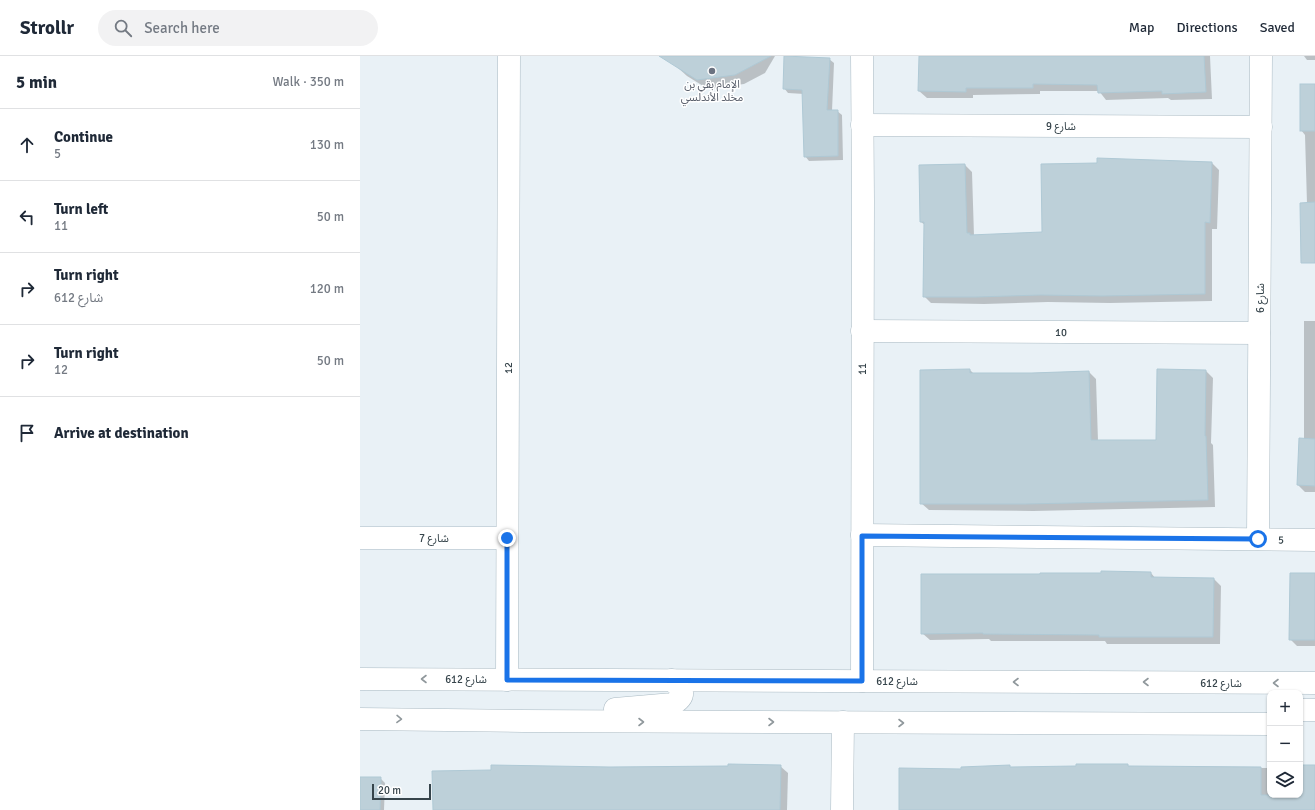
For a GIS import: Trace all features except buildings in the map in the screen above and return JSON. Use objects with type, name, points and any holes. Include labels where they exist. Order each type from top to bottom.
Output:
[{"type":"street","name":"12","points":[[507,680],[509,56]]},
{"type":"street","name":"11","points":[[862,56],[862,681]]},
{"type":"street","name":"شارع 6","points":[[1258,539],[1261,56]]},
{"type":"street","name":"شارع 9","points":[[862,125],[1261,127]]},
{"type":"street","name":"10","points":[[862,331],[1260,334]]},
{"type":"street","name":"5","points":[[862,536],[1315,540]]},
{"type":"street","name":"شارع 7","points":[[360,538],[507,538]]},
{"type":"street","name":"شارع 612","points":[[360,679],[1315,683]]},
{"type":"street","points":[[523,721],[629,707],[673,704],[680,700],[682,691],[680,687],[672,680]]},
{"type":"street","points":[[1202,724],[1247,710],[1267,710]]},
{"type":"street","points":[[1303,710],[1315,710]]},
{"type":"street","points":[[360,718],[523,721],[1267,724]]},
{"type":"street","points":[[842,810],[843,722]]},
{"type":"street","points":[[1303,724],[1315,724]]},
{"type":"place","name":"الإمام بقي بن مخلد الأندلسي","points":[[712,71]]},
{"type":"route","points":[[507,538],[507,680],[862,681],[862,536],[1258,539]]}]
